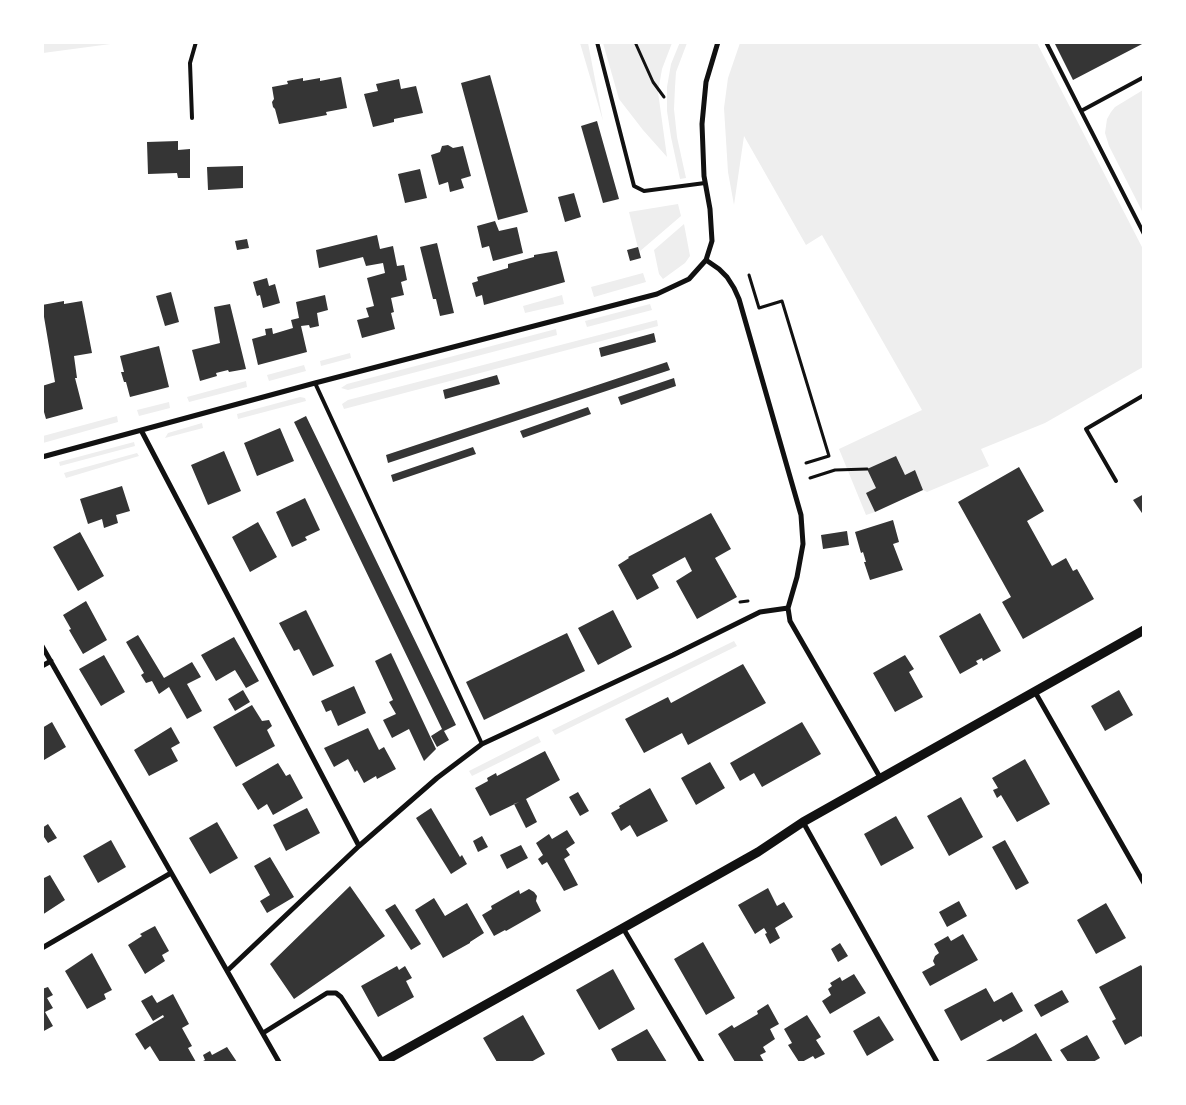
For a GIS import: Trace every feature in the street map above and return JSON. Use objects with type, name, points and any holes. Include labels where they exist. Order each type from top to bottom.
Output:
[{"type":"street","points":[[42,457],[656,294],[689,279],[706,260],[712,241],[710,209],[705,183],[702,124],[706,82],[718,42]]},
{"type":"street","points":[[706,260],[720,269],[736,293],[801,515],[803,544],[797,578],[788,608],[790,621],[881,779]]},
{"type":"street","points":[[141,430],[360,846]]},
{"type":"street","points":[[226,970],[360,846],[443,773],[482,744],[673,656],[760,612],[788,608]]},
{"type":"street","points":[[263,1033],[327,993],[336,993],[341,997],[383,1062],[758,852],[803,822],[1144,630]]},
{"type":"street","points":[[42,646],[279,1062]]},
{"type":"street","points":[[42,666],[51,661]]},
{"type":"street","points":[[1035,692],[1144,883]]},
{"type":"street","points":[[803,822],[937,1062]]},
{"type":"street","points":[[42,948],[171,873]]},
{"type":"street","points":[[623,928],[702,1062]]},
{"type":"lane","points":[[192,118],[190,63],[196,42]]},
{"type":"lane","points":[[597,42],[634,186],[644,191],[705,183]]},
{"type":"lane","points":[[1046,42],[1144,234]]},
{"type":"lane","points":[[1081,112],[1144,77]]},
{"type":"lane","points":[[315,383],[482,744]]},
{"type":"lane","points":[[1116,481],[1086,429],[1144,395]]},
{"type":"path","points":[[635,42],[652,82],[664,97]]},
{"type":"path","points":[[749,275],[759,308],[782,301],[829,456],[806,463]]},
{"type":"path","points":[[810,478],[846,468],[867,469]]},
{"type":"shaded area","points":[[43,42],[118,42],[118,43],[43,53]]},
{"type":"shaded area","points":[[680,42],[687,43],[676,72],[675,87],[674,109],[677,137],[686,178],[680,179],[667,111],[667,87],[671,64]]},
{"type":"shaded area","points":[[580,43],[588,43],[603,121]]},
{"type":"shaded area","points":[[603,43],[672,43],[662,69],[658,92],[667,157],[619,99]]},
{"type":"shaded area","points":[[740,43],[1037,43],[1143,249],[1143,367],[1045,423],[981,449],[989,466],[927,492],[923,490],[915,470],[905,475],[896,456],[867,469],[876,488],[867,493],[875,512],[866,515],[839,449],[922,410],[822,235],[806,245],[744,136],[734,205],[728,172],[724,108],[728,78]]},
{"type":"shaded area","points":[[1143,90],[1143,213],[1109,146],[1105,133],[1107,119],[1115,107]]},
{"type":"shaded area","points":[[678,204],[681,216],[639,252],[629,212]]},
{"type":"shaded area","points":[[684,224],[690,256],[685,263],[663,279],[659,274],[654,250]]},
{"type":"shaded area","points":[[643,273],[646,282],[594,297],[591,287]]},
{"type":"shaded area","points":[[562,295],[564,304],[525,313],[523,306]]},
{"type":"shaded area","points":[[650,304],[652,310],[587,327],[585,321]]},
{"type":"shaded area","points":[[657,320],[658,326],[344,409],[342,404],[348,400]]},
{"type":"shaded area","points":[[556,329],[557,335],[348,390],[341,388],[347,384]]},
{"type":"shaded area","points":[[350,353],[351,358],[321,366],[320,361]]},
{"type":"shaded area","points":[[304,365],[306,371],[269,381],[267,375]]},
{"type":"shaded area","points":[[246,381],[247,387],[189,402],[187,397]]},
{"type":"shaded area","points":[[300,397],[305,398],[306,401],[238,419],[237,414]]},
{"type":"shaded area","points":[[169,402],[170,408],[139,416],[137,410]]},
{"type":"shaded area","points":[[117,416],[118,422],[43,443],[43,436]]},
{"type":"shaded area","points":[[202,423],[203,428],[165,438],[168,433]]},
{"type":"shaded area","points":[[134,442],[135,446],[60,466],[59,462]]},
{"type":"shaded area","points":[[137,453],[139,456],[66,478],[64,473]]},
{"type":"shaded area","points":[[734,641],[737,646],[555,735],[552,730]]},
{"type":"shaded area","points":[[538,736],[541,742],[472,776],[469,771]]},
{"type":"building","points":[[1054,42],[1144,42],[1144,43],[1073,80]]},
{"type":"building","points":[[490,75],[528,212],[498,220],[461,83]]},
{"type":"building","points":[[341,77],[347,108],[326,112],[327,115],[279,124],[272,102],[274,99],[272,87],[288,84],[287,81],[303,78],[303,81],[320,78],[320,81]]},
{"type":"building","points":[[399,79],[401,89],[416,86],[423,113],[394,119],[394,122],[373,127],[364,94],[378,91],[376,84]]},
{"type":"building","points":[[597,121],[619,199],[603,203],[581,126]]},
{"type":"building","points":[[178,141],[178,150],[190,149],[190,178],[178,178],[177,173],[148,174],[147,142]]},
{"type":"building","points":[[448,145],[453,148],[463,146],[471,176],[461,179],[464,188],[450,192],[448,182],[439,185],[431,155],[440,152],[442,146]]},
{"type":"building","points":[[243,166],[243,188],[208,190],[207,167]]},
{"type":"building","points":[[420,169],[427,198],[405,203],[398,174]]},
{"type":"building","points":[[574,193],[581,217],[565,222],[558,197]]},
{"type":"building","points":[[495,221],[499,231],[517,227],[523,253],[493,261],[489,246],[482,248],[477,226]]},
{"type":"building","points":[[377,235],[380,249],[393,246],[397,266],[404,265],[407,280],[401,282],[404,295],[391,298],[394,312],[391,313],[395,329],[362,338],[357,320],[369,317],[366,308],[374,306],[367,278],[385,273],[383,263],[366,266],[363,257],[319,268],[316,250]]},
{"type":"building","points":[[247,239],[249,248],[237,250],[235,241]]},
{"type":"building","points":[[437,243],[454,313],[440,316],[436,299],[433,299],[420,247]]},
{"type":"building","points":[[638,247],[641,258],[630,261],[627,250]]},
{"type":"building","points":[[557,251],[565,282],[484,305],[482,295],[476,297],[472,283],[478,281],[477,277],[508,268],[508,264],[534,257],[534,255]]},
{"type":"building","points":[[267,278],[269,286],[275,284],[280,303],[263,308],[260,295],[257,296],[253,282]]},
{"type":"building","points":[[171,292],[179,322],[165,326],[156,296]]},
{"type":"building","points":[[325,295],[328,310],[317,313],[319,326],[310,328],[309,325],[301,326],[307,352],[258,365],[252,339],[266,335],[265,329],[272,328],[273,334],[293,328],[291,320],[299,318],[296,302]]},
{"type":"building","points":[[64,301],[64,304],[82,301],[92,353],[74,356],[77,378],[75,378],[83,409],[46,419],[42,405],[42,386],[55,382],[42,305]]},
{"type":"building","points":[[230,304],[246,369],[216,373],[217,376],[200,381],[192,350],[220,343],[214,307]]},
{"type":"building","points":[[654,333],[656,342],[601,357],[599,348]]},
{"type":"building","points":[[159,346],[169,387],[130,397],[121,372],[124,372],[120,356]]},
{"type":"building","points":[[667,362],[670,370],[388,463],[386,455]]},
{"type":"building","points":[[497,375],[500,384],[445,399],[443,390]]},
{"type":"building","points":[[674,378],[676,386],[621,405],[618,397]]},
{"type":"building","points":[[588,407],[591,414],[523,438],[520,431]]},
{"type":"building","points":[[306,416],[456,725],[444,731],[449,740],[437,747],[431,736],[442,729],[294,422]]},
{"type":"building","points":[[280,428],[294,461],[257,476],[244,443]]},
{"type":"building","points":[[473,447],[476,454],[393,482],[391,475]]},
{"type":"building","points":[[224,451],[241,491],[208,505],[191,465]]},
{"type":"building","points":[[896,456],[905,475],[915,470],[923,490],[875,512],[866,493],[876,488],[867,469]]},
{"type":"building","points":[[1019,467],[1044,511],[1027,521],[1052,566],[1066,558],[1073,571],[1077,569],[1094,599],[1023,639],[1002,602],[1011,597],[958,502]]},
{"type":"building","points":[[122,486],[130,511],[116,515],[118,523],[104,528],[102,519],[88,524],[80,499]]},
{"type":"building","points":[[1144,494],[1144,516],[1133,500]]},
{"type":"building","points":[[305,498],[320,530],[305,537],[307,540],[292,547],[276,512]]},
{"type":"building","points":[[711,513],[731,549],[715,558],[737,597],[697,619],[676,581],[692,571],[685,557],[652,575],[659,588],[637,600],[618,565],[628,557]]},
{"type":"building","points":[[893,520],[899,542],[893,544],[903,570],[870,580],[863,552],[861,553],[855,532]]},
{"type":"building","points":[[258,522],[277,557],[250,572],[232,537]]},
{"type":"building","points":[[847,531],[849,545],[823,549],[821,535]]},
{"type":"building","points":[[80,532],[104,576],[78,591],[53,547]]},
{"type":"building","points":[[86,601],[107,640],[83,654],[69,630],[71,629],[63,615]]},
{"type":"building","points":[[306,610],[334,666],[313,676],[299,649],[294,651],[279,623]]},
{"type":"building","points":[[613,610],[632,647],[598,665],[578,628]]},
{"type":"building","points":[[980,613],[1001,651],[983,661],[982,658],[976,661],[978,664],[960,674],[939,636]]},
{"type":"building","points":[[567,633],[585,671],[484,720],[466,682]]},
{"type":"building","points":[[138,635],[164,678],[192,662],[201,677],[187,684],[202,711],[187,719],[169,687],[159,694],[152,681],[146,683],[141,675],[144,673],[126,642]]},
{"type":"building","points":[[234,637],[259,681],[246,688],[235,670],[216,681],[201,655]]},
{"type":"building","points":[[391,653],[436,749],[424,761],[409,729],[392,738],[383,720],[396,714],[389,702],[393,700],[375,661]]},
{"type":"building","points":[[104,655],[125,692],[101,706],[79,669]]},
{"type":"building","points":[[905,655],[914,669],[909,672],[923,697],[895,712],[873,673]]},
{"type":"building","points":[[743,664],[766,703],[688,745],[682,733],[644,753],[625,719],[668,697],[671,703]]},
{"type":"building","points":[[354,686],[366,713],[338,726],[331,710],[326,712],[321,701]]},
{"type":"building","points":[[243,690],[250,702],[235,711],[228,699]]},
{"type":"building","points":[[1119,690],[1133,715],[1105,731],[1091,706]]},
{"type":"building","points":[[252,705],[262,721],[269,720],[272,726],[267,730],[275,746],[236,767],[213,727]]},
{"type":"building","points":[[52,722],[66,747],[44,760],[42,757],[42,728]]},
{"type":"building","points":[[802,722],[821,754],[762,787],[754,773],[740,781],[730,763]]},
{"type":"building","points":[[171,727],[180,743],[171,748],[178,761],[149,776],[134,750]]},
{"type":"building","points":[[368,728],[379,750],[384,747],[396,769],[377,779],[376,776],[364,783],[348,759],[334,767],[324,748]]},
{"type":"building","points":[[545,751],[560,780],[526,799],[537,822],[526,828],[514,804],[490,816],[475,788],[488,781],[487,778],[496,773],[497,776]]},
{"type":"building","points":[[1025,759],[1050,804],[1017,822],[1001,795],[997,798],[993,790],[998,788],[992,778]]},
{"type":"building","points":[[710,762],[725,788],[696,805],[681,778]]},
{"type":"building","points":[[278,763],[286,776],[290,774],[303,798],[273,815],[267,804],[258,810],[242,784]]},
{"type":"building","points":[[650,788],[668,821],[637,837],[630,825],[621,831],[611,813],[620,808],[619,806]]},
{"type":"building","points":[[578,792],[589,811],[580,816],[569,797]]},
{"type":"building","points":[[961,797],[983,837],[949,856],[927,816]]},
{"type":"building","points":[[307,808],[320,833],[286,851],[273,825]]},
{"type":"building","points":[[431,808],[460,857],[462,855],[467,864],[451,874],[416,818]]},
{"type":"building","points":[[896,816],[914,848],[881,866],[864,834]]},
{"type":"building","points":[[217,822],[238,858],[210,874],[189,838]]},
{"type":"building","points":[[48,824],[57,838],[48,843],[42,834],[42,828]]},
{"type":"building","points":[[567,830],[575,843],[566,849],[570,855],[564,859],[578,885],[564,891],[547,862],[542,865],[538,859],[543,855],[536,843],[549,834],[552,839]]},
{"type":"building","points":[[482,836],[488,847],[478,852],[473,841]]},
{"type":"building","points":[[111,840],[126,867],[98,883],[83,856]]},
{"type":"building","points":[[1005,840],[1029,883],[1016,890],[992,847]]},
{"type":"building","points":[[521,845],[528,858],[507,869],[500,855]]},
{"type":"building","points":[[270,857],[294,897],[267,913],[260,901],[270,895],[254,866]]},
{"type":"building","points":[[50,875],[65,900],[42,915],[42,879]]},
{"type":"building","points":[[350,886],[385,936],[294,999],[270,964]]},
{"type":"building","points":[[768,888],[777,906],[784,902],[793,917],[775,928],[780,938],[770,944],[764,928],[755,934],[738,905]]},
{"type":"building","points":[[529,889],[537,896],[536,901],[541,911],[494,936],[482,915],[492,909],[491,906],[519,890],[520,894]]},
{"type":"building","points":[[434,898],[445,916],[467,903],[484,933],[443,958],[415,910]]},
{"type":"building","points":[[959,901],[967,916],[947,927],[939,912]]},
{"type":"building","points":[[1106,903],[1126,938],[1096,954],[1077,920]]},
{"type":"building","points":[[395,904],[421,944],[411,950],[385,910]]},
{"type":"building","points":[[155,926],[169,951],[162,955],[165,961],[145,974],[128,945],[142,936],[140,934]]},
{"type":"building","points":[[963,934],[978,960],[930,986],[922,972],[935,965],[933,961],[939,953],[934,944],[948,936],[951,941]]},
{"type":"building","points":[[703,942],[735,998],[706,1015],[674,959]]},
{"type":"building","points":[[840,943],[848,956],[838,962],[831,949]]},
{"type":"building","points":[[92,953],[112,990],[104,994],[106,999],[87,1009],[65,971]]},
{"type":"building","points":[[1141,965],[1144,970],[1144,1039],[1141,1036],[1125,1045],[1112,1021],[1116,1019],[1099,987]]},
{"type":"building","points":[[397,966],[399,970],[405,966],[412,978],[406,981],[414,997],[378,1017],[361,986]]},
{"type":"building","points":[[613,969],[635,1009],[599,1030],[576,990]]},
{"type":"building","points":[[854,974],[866,993],[830,1014],[822,1001],[831,995],[828,989],[832,986],[830,983],[840,977],[842,981]]},
{"type":"building","points":[[48,987],[53,995],[47,998],[53,1008],[45,1012],[53,1026],[42,1032],[42,989]]},
{"type":"building","points":[[986,988],[994,1002],[1012,992],[1023,1011],[1003,1022],[1001,1019],[961,1041],[944,1010]]},
{"type":"building","points":[[1062,990],[1069,1002],[1041,1017],[1034,1005]]},
{"type":"building","points":[[173,994],[189,1024],[182,1028],[192,1046],[188,1048],[196,1062],[160,1062],[150,1046],[145,1050],[135,1034],[164,1017],[163,1015],[153,1021],[141,1001],[152,995],[157,1003]]},
{"type":"building","points":[[768,1004],[779,1024],[770,1029],[775,1039],[763,1047],[766,1052],[760,1055],[764,1062],[735,1062],[718,1034],[732,1025],[734,1028],[758,1014],[757,1011]]},
{"type":"building","points":[[523,1015],[545,1054],[531,1062],[497,1062],[483,1038]]},
{"type":"building","points":[[807,1015],[821,1037],[816,1040],[825,1054],[815,1059],[813,1056],[799,1062],[788,1045],[792,1043],[784,1029]]},
{"type":"building","points":[[879,1016],[894,1040],[867,1056],[853,1031]]},
{"type":"building","points":[[647,1029],[667,1062],[618,1062],[611,1049]]},
{"type":"building","points":[[1036,1033],[1053,1062],[984,1062],[1014,1046]]},
{"type":"building","points":[[1087,1035],[1100,1058],[1093,1062],[1068,1062],[1060,1050]]},
{"type":"building","points":[[227,1047],[237,1062],[201,1062],[205,1060],[203,1055],[210,1051],[212,1055]]}]
